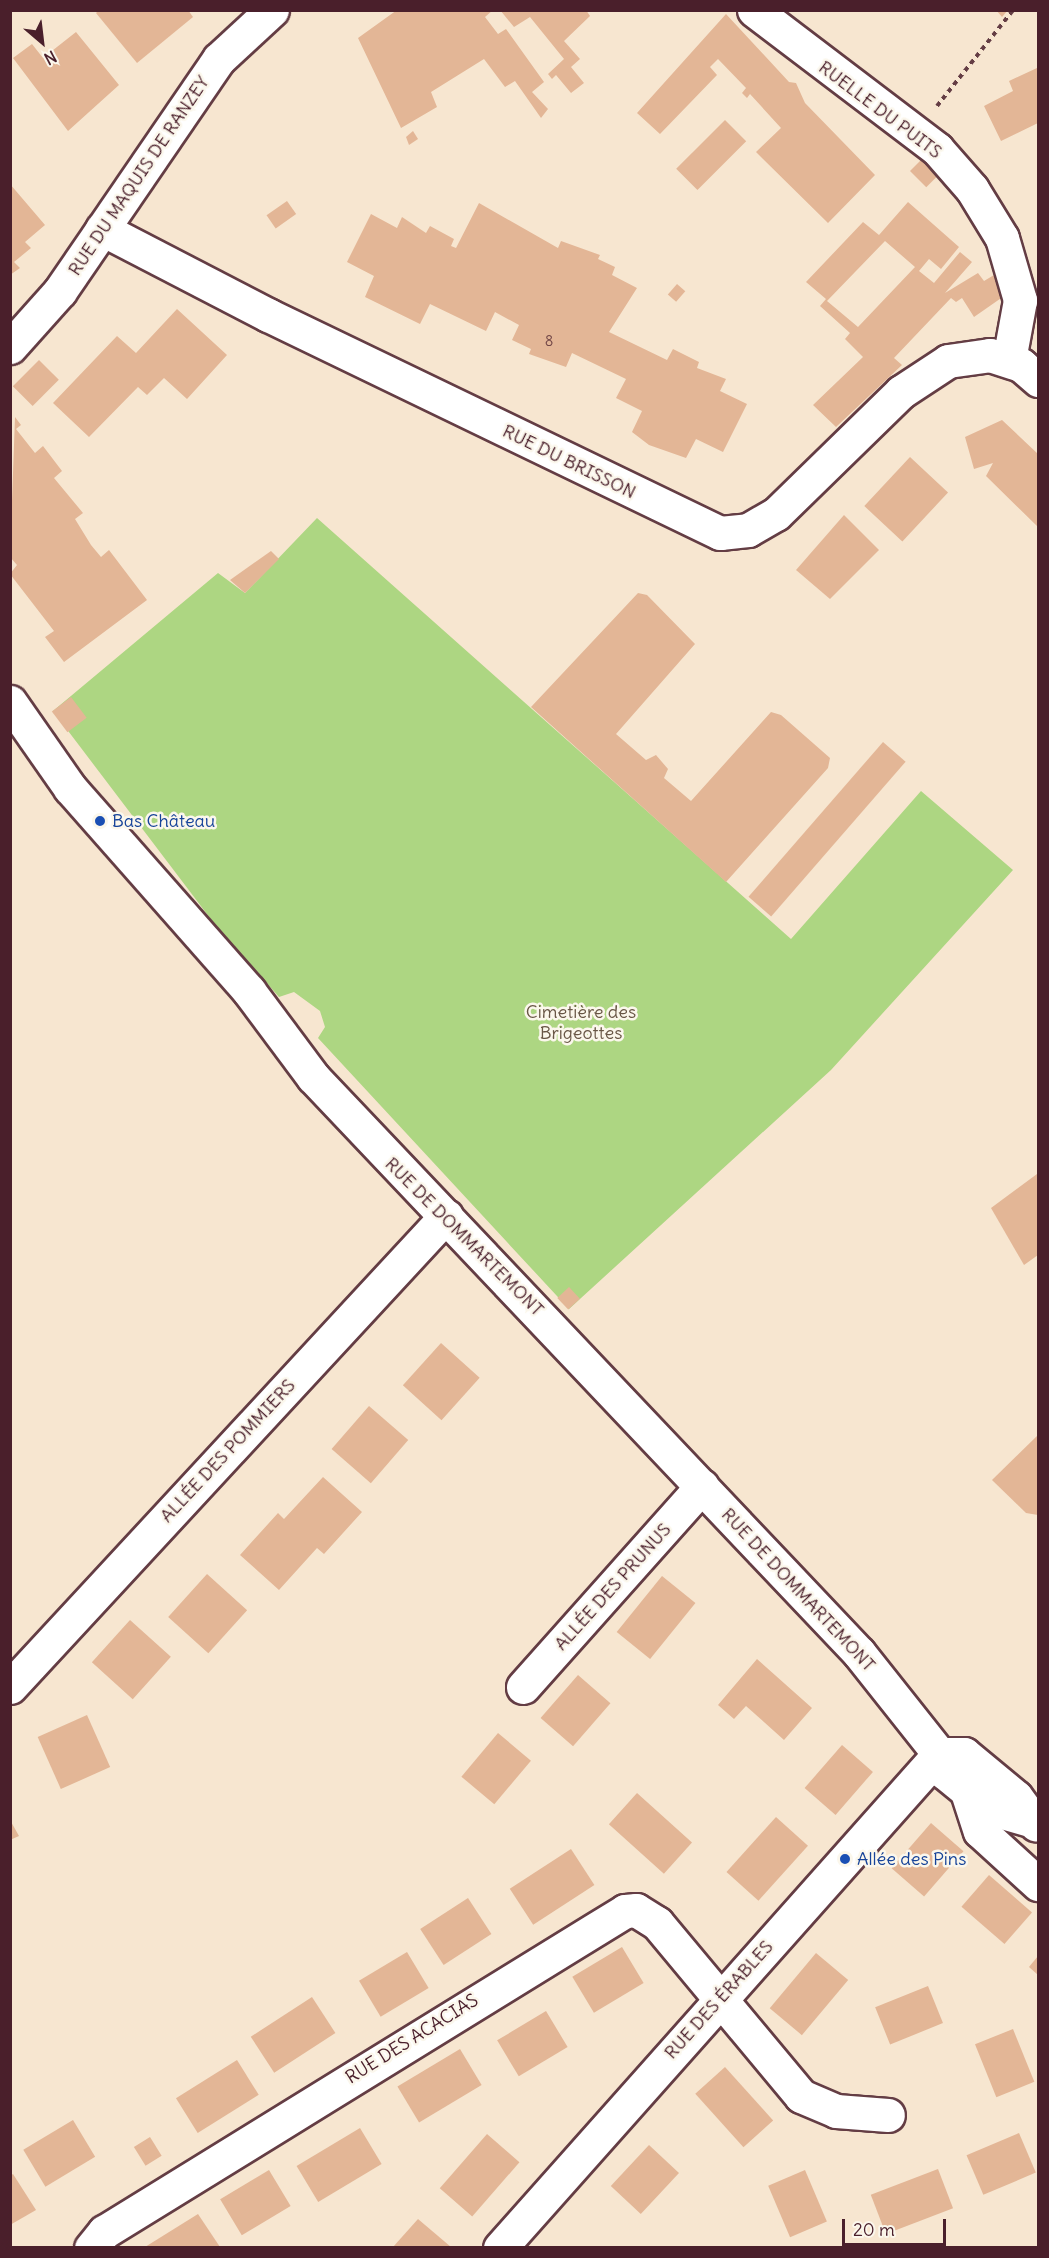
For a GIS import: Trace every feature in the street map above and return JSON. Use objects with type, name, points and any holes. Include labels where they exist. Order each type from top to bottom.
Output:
[{"type":"street","name":"RUE DU MAQUIS DE RANZEY","points":[[10,347],[60,291],[219,59],[272,10]]},
{"type":"street","name":"RUELLE DU PUITS","points":[[754,10],[914,135],[937,149],[972,189],[1002,238],[1020,300],[1029,369]]},
{"type":"street","name":"RUE DU BRISSON","points":[[102,229],[278,320],[720,533],[748,530],[776,514],[901,392],[948,361],[973,354],[1029,369]]},
{"type":"street","name":"RUE DE DOMMARTEMONT","points":[[10,702],[70,788],[249,991],[313,1077],[859,1653],[939,1754],[944,1772],[968,1795]]},
{"type":"street","name":"ALLÉE DES POMMIERS","points":[[10,1687],[446,1216]]},
{"type":"street","name":"ALLÉE DES PRUNUS","points":[[523,1687],[702,1486]]},
{"type":"street","points":[[939,1754],[964,1754],[1016,1797],[1034,1823]]},
{"type":"street","name":"RUE DES ÉRABLES","points":[[500,2247],[939,1754]]},
{"type":"street","points":[[968,1795],[988,1808],[1034,1823]]},
{"type":"street","points":[[968,1795],[980,1832],[1038,1884]]},
{"type":"street","name":"RUE DES ACACIAS","points":[[91,2247],[104,2232],[609,1916],[625,1911],[646,1914],[718,2001]]},
{"type":"street","points":[[718,2001],[814,2105],[888,2115]]},
{"type":"path","points":[[914,135],[1013,10]]},
{"type":"green space","name":"Cimetière des Brigeottes","points":[[317,518],[791,939],[921,791],[1013,870],[831,1070],[569,1309],[318,1038],[325,1027],[320,1011],[294,992],[279,997],[213,922],[53,711],[218,573],[245,593]]},
{"type":"building","points":[[99,10],[188,10],[193,17],[137,63],[96,13]]},
{"type":"building","points":[[397,10],[493,10],[485,17],[498,34],[506,29],[544,82],[532,92],[548,109],[541,118],[515,81],[505,87],[484,59],[431,92],[437,107],[401,128],[358,38]]},
{"type":"building","points":[[500,10],[586,10],[590,16],[564,41],[580,59],[571,67],[584,83],[571,93],[556,75],[552,79],[548,74],[564,59],[530,17],[514,27]]},
{"type":"building","points":[[996,10],[1008,10],[1002,17]]},
{"type":"building","points":[[726,14],[789,82],[796,83],[805,103],[875,175],[828,223],[756,152],[781,128],[750,94],[747,98],[742,93],[746,88],[718,59],[710,67],[717,75],[660,134],[637,113]]},
{"type":"building","points":[[76,32],[119,85],[68,131],[13,58],[32,44],[43,58]]},
{"type":"building","points":[[1037,68],[1038,123],[1001,141],[984,106],[1013,91],[1009,81]]},
{"type":"building","points":[[725,120],[746,141],[697,190],[676,169]]},
{"type":"building","points":[[413,131],[418,139],[409,145],[406,137]]},
{"type":"building","points":[[927,154],[943,170],[926,187],[910,171]]},
{"type":"building","points":[[10,184],[45,225],[25,242],[31,248],[14,262],[20,268],[10,275]]},
{"type":"building","points":[[287,201],[296,214],[276,228],[267,215]]},
{"type":"building","points":[[908,202],[959,247],[941,269],[929,259],[919,271],[934,283],[960,252],[972,262],[945,293],[978,273],[984,281],[994,275],[1007,294],[974,317],[962,298],[956,302],[951,298],[894,358],[902,365],[836,427],[813,405],[863,357],[845,339],[850,333],[820,306],[826,299],[806,282],[863,222],[879,235]],"holes":[[[885,241],[915,267],[858,327],[827,301]]]},
{"type":"building","points":[[479,203],[558,248],[561,241],[600,255],[598,259],[615,267],[612,275],[637,288],[609,332],[667,360],[673,349],[699,362],[697,368],[726,379],[720,391],[747,404],[723,452],[696,439],[686,458],[649,445],[632,432],[642,411],[616,398],[626,379],[572,353],[566,367],[529,354],[531,349],[512,340],[519,325],[495,312],[486,331],[430,304],[420,324],[365,297],[374,276],[347,262],[371,214],[397,228],[402,217],[426,233],[430,226],[454,239],[451,246],[456,248]]},
{"type":"building","points":[[677,284],[685,291],[676,302],[668,295]]},
{"type":"building","points":[[177,309],[227,355],[187,399],[164,378],[147,395],[138,387],[89,437],[53,403],[117,336],[136,353]]},
{"type":"building","points":[[39,360],[59,380],[33,406],[13,386]]},
{"type":"building","points":[[15,417],[21,425],[16,429],[35,453],[43,446],[62,471],[54,478],[83,513],[75,519],[91,545],[101,557],[109,550],[147,600],[64,662],[45,637],[54,631],[10,574],[17,565],[10,557]]},
{"type":"building","points":[[1002,420],[1038,454],[1038,527],[986,476],[993,463],[974,469],[965,437]]},
{"type":"building","points":[[910,457],[948,492],[902,541],[864,506]]},
{"type":"building","points":[[844,515],[879,550],[830,599],[796,570]]},
{"type":"building","points":[[271,551],[279,559],[245,593],[230,580]]},
{"type":"building","points":[[638,593],[647,595],[695,644],[616,734],[646,760],[656,755],[668,769],[664,778],[691,801],[771,712],[781,715],[830,758],[828,768],[726,882],[531,707]]},
{"type":"building","points":[[71,697],[87,718],[67,732],[52,711]]},
{"type":"building","points":[[883,742],[906,762],[771,916],[749,897]]},
{"type":"building","points":[[1037,1174],[1038,1255],[1024,1265],[991,1208]]},
{"type":"building","points":[[569,1287],[580,1299],[568,1310],[557,1298]]},
{"type":"building","points":[[441,1343],[480,1378],[442,1420],[403,1385]]},
{"type":"building","points":[[369,1406],[408,1440],[371,1483],[332,1449]]},
{"type":"building","points":[[1038,1435],[1038,1515],[1026,1513],[992,1480]]},
{"type":"building","points":[[323,1477],[362,1512],[324,1554],[317,1548],[279,1590],[240,1555],[278,1513],[284,1519]]},
{"type":"building","points":[[207,1574],[247,1610],[208,1653],[168,1617]]},
{"type":"building","points":[[662,1576],[695,1603],[650,1659],[617,1632]]},
{"type":"building","points":[[130,1620],[171,1657],[133,1699],[92,1662]]},
{"type":"building","points":[[757,1659],[812,1708],[784,1740],[746,1706],[734,1719],[718,1705]]},
{"type":"building","points":[[578,1675],[610,1703],[573,1746],[541,1718]]},
{"type":"building","points":[[87,1715],[110,1767],[61,1789],[38,1737]]},
{"type":"building","points":[[498,1733],[531,1761],[494,1804],[461,1777]]},
{"type":"building","points":[[842,1745],[873,1772],[836,1815],[805,1788]]},
{"type":"building","points":[[637,1793],[692,1843],[664,1874],[609,1824]]},
{"type":"building","points":[[776,1817],[808,1846],[758,1901],[726,1872]]},
{"type":"building","points":[[10,1820],[19,1836],[10,1840]]},
{"type":"building","points":[[931,1823],[963,1851],[924,1896],[892,1868]]},
{"type":"building","points":[[571,1849],[594,1885],[533,1925],[510,1889]]},
{"type":"building","points":[[989,1875],[1032,1912],[1004,1944],[961,1907]]},
{"type":"building","points":[[468,1898],[491,1934],[444,1965],[420,1929]]},
{"type":"building","points":[[622,1947],[644,1983],[594,2013],[572,1977]]},
{"type":"building","points":[[407,1952],[429,1988],[381,2017],[359,1981]]},
{"type":"building","points":[[816,1953],[848,1980],[802,2035],[770,2008]]},
{"type":"building","points":[[1038,1956],[1038,1975],[1029,1967]]},
{"type":"building","points":[[928,1986],[943,2023],[890,2044],[875,2007]]},
{"type":"building","points":[[312,1997],[335,2033],[274,2073],[251,2037]]},
{"type":"building","points":[[546,2011],[568,2047],[519,2076],[497,2040]]},
{"type":"building","points":[[1013,2029],[1034,2082],[996,2097],[975,2044]]},
{"type":"building","points":[[460,2049],[482,2085],[419,2123],[397,2087]]},
{"type":"building","points":[[237,2060],[259,2095],[198,2133],[176,2098]]},
{"type":"building","points":[[725,2067],[773,2121],[743,2147],[695,2094]]},
{"type":"building","points":[[73,2120],[95,2157],[45,2187],[23,2150]]},
{"type":"building","points":[[360,2128],[382,2164],[318,2202],[297,2166]]},
{"type":"building","points":[[1019,2133],[1036,2173],[983,2195],[967,2155]]},
{"type":"building","points":[[487,2134],[519,2162],[472,2217],[440,2188]]},
{"type":"building","points":[[150,2137],[162,2156],[146,2166],[134,2147]]},
{"type":"building","points":[[649,2145],[679,2173],[641,2214],[611,2186]]},
{"type":"building","points":[[938,2169],[953,2208],[886,2234],[871,2195]]},
{"type":"building","points":[[269,2170],[291,2206],[242,2235],[220,2199]]},
{"type":"building","points":[[805,2170],[827,2222],[790,2237],[768,2186]]},
{"type":"building","points":[[13,2174],[36,2210],[10,2225],[10,2176]]},
{"type":"building","points":[[198,2214],[220,2247],[145,2247]]},
{"type":"building","points":[[418,2219],[451,2247],[393,2247]]},
{"type":"place","name":"Bas Château","points":[[100,821]]},
{"type":"place","name":"Allée des Pins","points":[[845,1859]]}]
